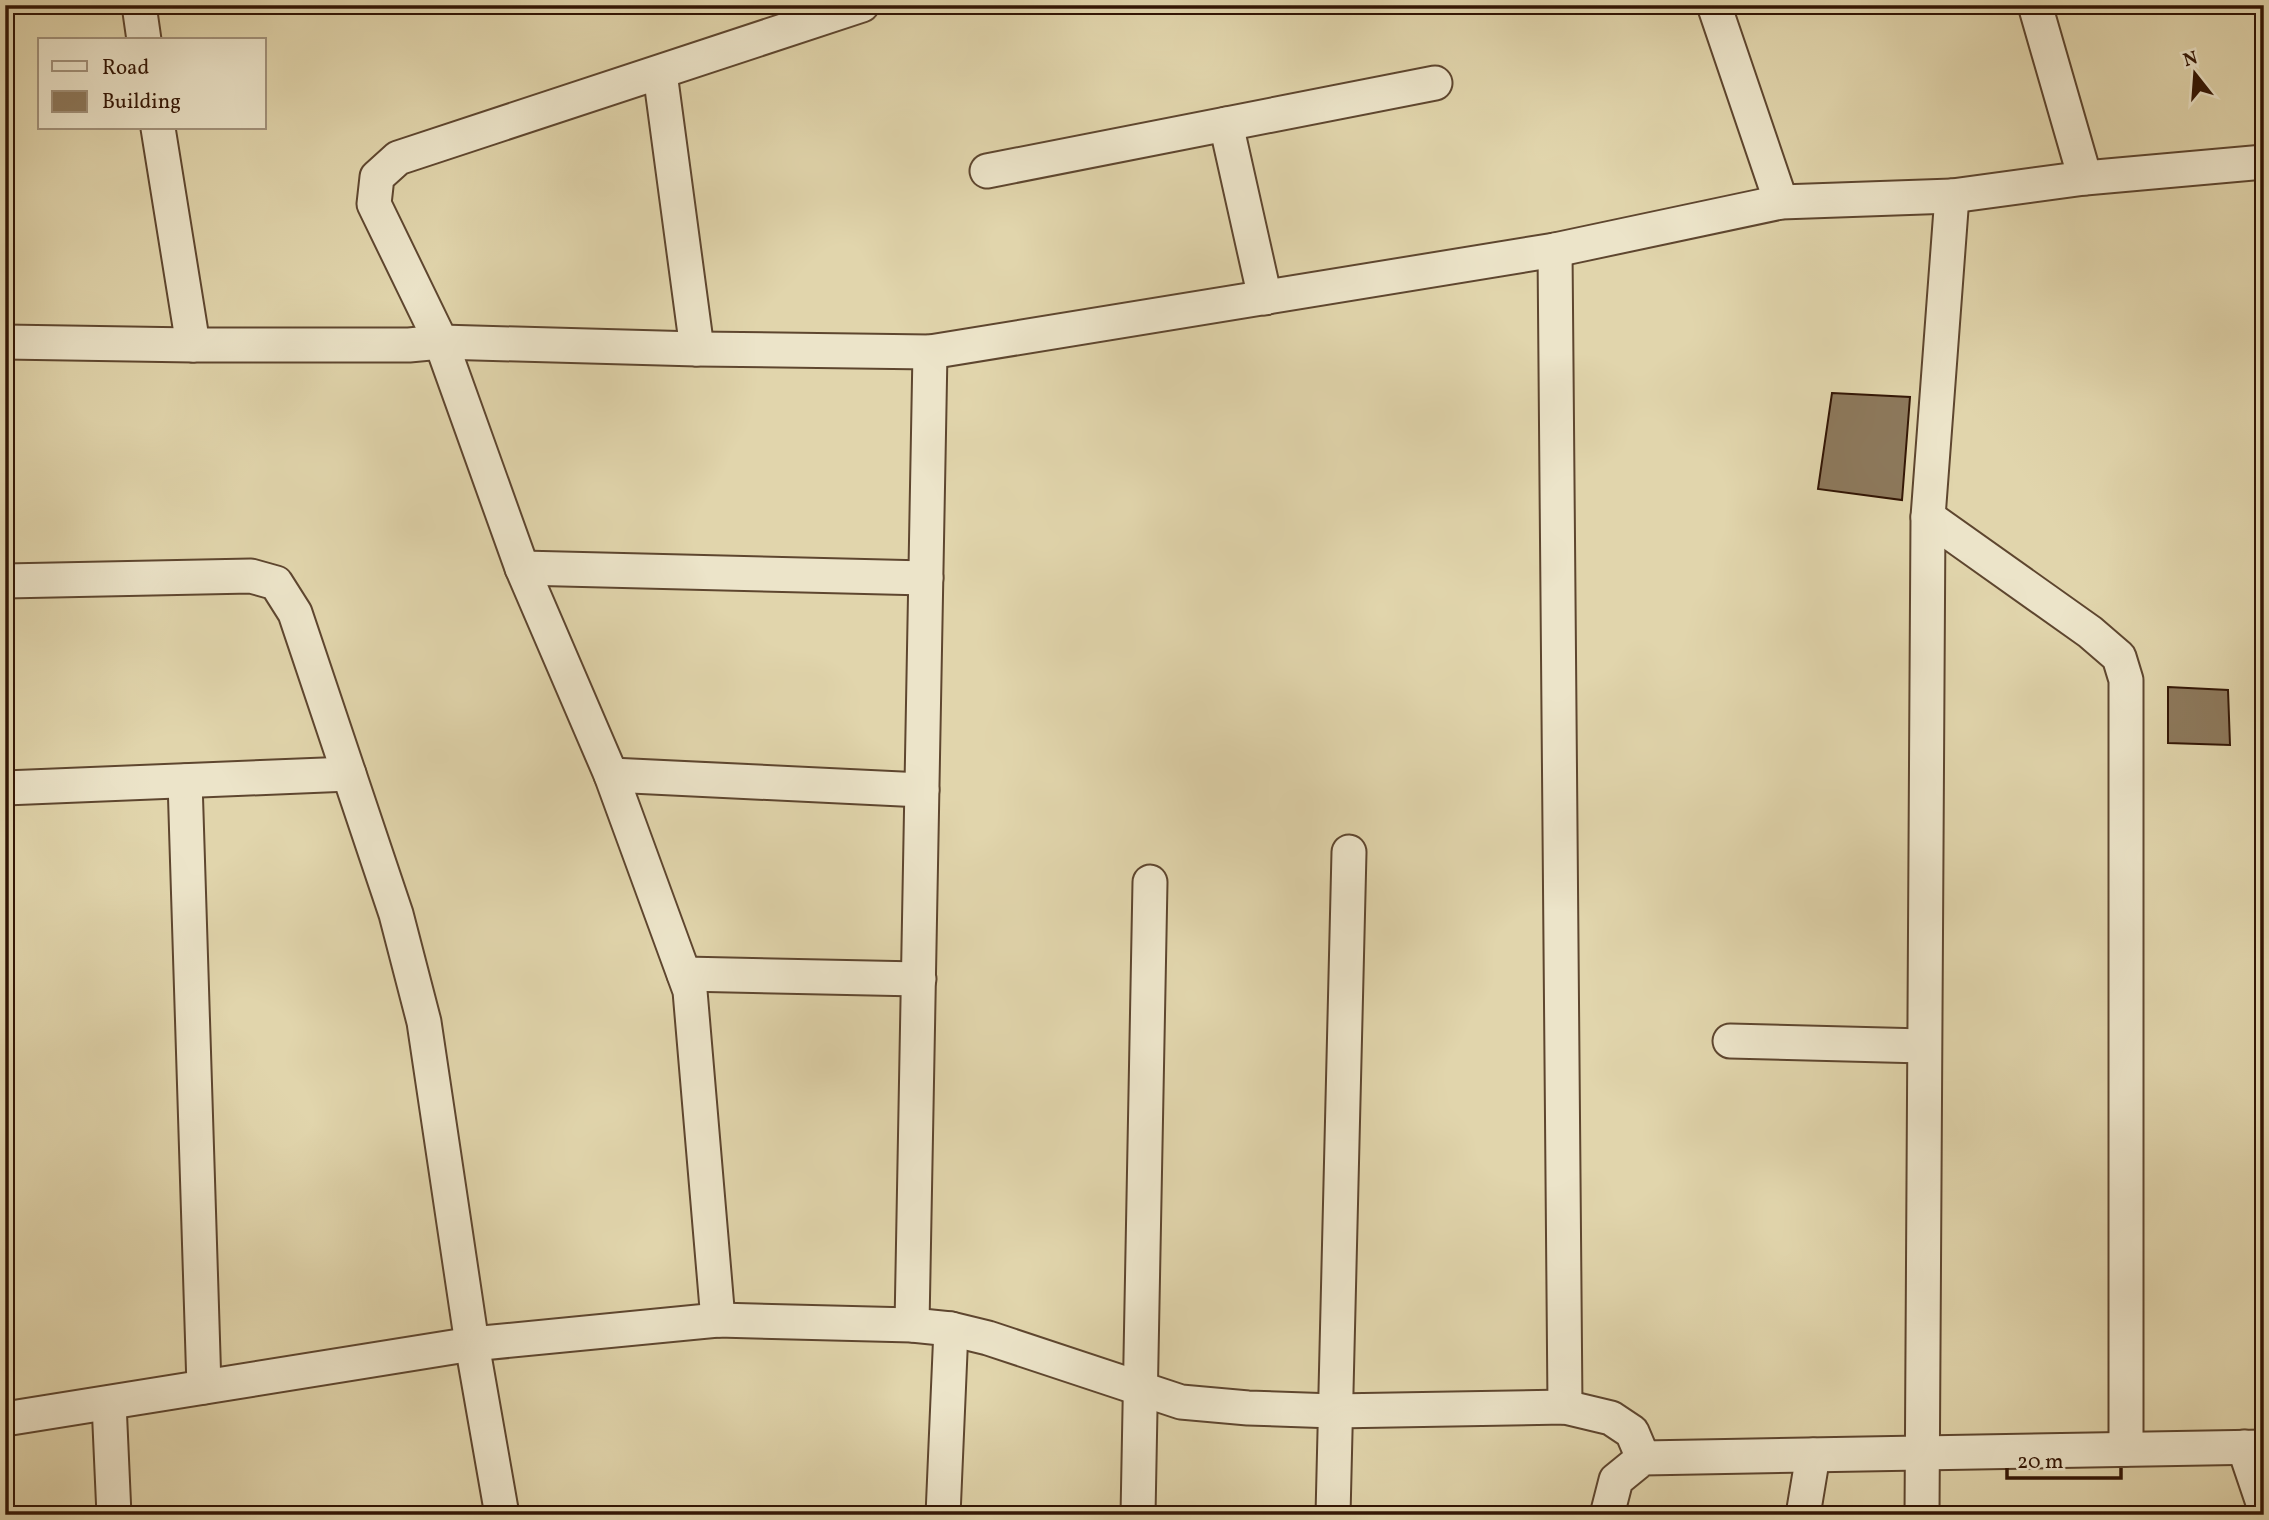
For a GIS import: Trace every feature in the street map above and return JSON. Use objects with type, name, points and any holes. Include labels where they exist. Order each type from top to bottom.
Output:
[{"type":"street","points":[[139,5],[144,38]]},
{"type":"street","points":[[718,1320],[690,991],[611,775],[522,568],[441,341],[374,204],[377,177],[398,158],[862,5]]},
{"type":"street","points":[[1714,5],[1781,202]]},
{"type":"street","points":[[2035,5],[2085,178]]},
{"type":"street","points":[[660,73],[696,349]]},
{"type":"street","points":[[987,171],[1434,83]]},
{"type":"street","points":[[1226,124],[1265,298]]},
{"type":"street","points":[[158,130],[193,345]]},
{"type":"street","points":[[5,342],[409,345],[441,341],[696,349],[930,352],[1555,250],[1781,202],[1952,196],[2085,178],[2264,162]]},
{"type":"street","points":[[1922,1515],[1928,517],[1952,196]]},
{"type":"street","points":[[1555,250],[1565,1407]]},
{"type":"street","points":[[912,1325],[930,352]]},
{"type":"street","points":[[1928,517],[2090,632],[2119,657],[2126,680],[2126,1449]]},
{"type":"street","points":[[522,568],[926,578]]},
{"type":"street","points":[[5,581],[251,576],[276,583],[295,613],[396,914],[424,1023],[472,1344],[502,1515]]},
{"type":"street","points":[[5,788],[349,774]]},
{"type":"street","points":[[611,775],[922,790]]},
{"type":"street","points":[[185,781],[204,1387]]},
{"type":"street","points":[[1333,1515],[1349,852]]},
{"type":"street","points":[[1138,1515],[1150,882]]},
{"type":"street","points":[[684,974],[919,979]]},
{"type":"street","points":[[1730,1041],[1924,1046]]},
{"type":"street","points":[[5,1419],[472,1344],[718,1320],[912,1325],[951,1329],[988,1338],[1181,1402],[1335,1411],[1565,1407],[1611,1419],[1632,1432],[1643,1458]]},
{"type":"street","points":[[943,1515],[951,1329]]},
{"type":"street","points":[[109,1402],[114,1515]]},
{"type":"street","points":[[1607,1515],[1616,1480],[1643,1458],[2254,1447],[2264,1506]]},
{"type":"street","points":[[1803,1515],[1813,1455]]},
{"type":"building","points":[[1832,393],[1910,397],[1902,500],[1818,489]]},
{"type":"building","points":[[2168,687],[2228,690],[2230,745],[2168,743]]}]
